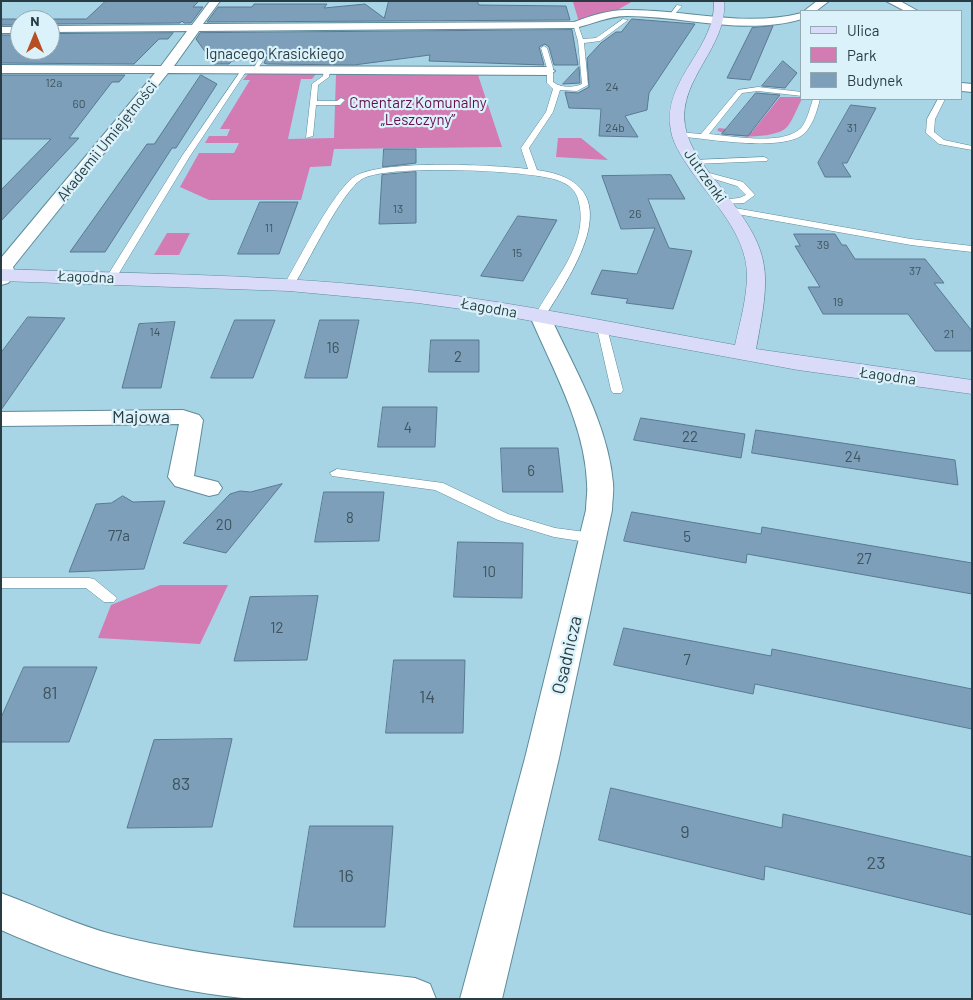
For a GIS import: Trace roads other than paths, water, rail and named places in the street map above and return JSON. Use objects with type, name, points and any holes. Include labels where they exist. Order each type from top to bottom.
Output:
[{"type":"street","name":"Akademii Umiejętności","points":[[3,276],[4,267],[164,70],[215,1]]},
{"type":"street","points":[[719,1],[720,20]]},
{"type":"street","points":[[810,10],[824,1]]},
{"type":"street","points":[[891,1],[911,10]]},
{"type":"street","points":[[60,29],[575,26],[614,14],[769,23],[800,16]]},
{"type":"street","name":"Jutrzenki","points":[[720,20],[678,100],[676,115],[678,134],[697,167],[726,206],[754,254],[757,272],[744,354]]},
{"type":"street","name":"Ignacego Krasickiego","points":[[1,69],[549,71]]},
{"type":"street","name":"Łagodna","points":[[3,276],[289,285],[437,299],[744,354],[971,390]]},
{"type":"street","name":"Osadnicza","points":[[481,999],[542,758],[599,510],[600,482],[592,445],[574,393],[540,316]]},
{"type":"street","name":"Majowa","points":[[1,419],[183,417],[191,420],[192,424],[181,478],[184,482],[209,488]]},
{"type":"street","points":[[1,911],[60,936],[113,954],[169,967],[415,999]]},
{"type":"lane","points":[[670,16],[679,6]]},
{"type":"lane","points":[[581,41],[598,40],[606,30],[618,27],[625,20]]},
{"type":"lane","points":[[544,48],[550,83],[557,88],[577,89],[585,85],[581,41],[575,26]]},
{"type":"lane","points":[[111,278],[186,156],[249,70],[264,55]]},
{"type":"lane","points":[[309,136],[316,84],[326,77],[326,70]]},
{"type":"lane","points":[[533,172],[525,148],[552,109],[557,88]]},
{"type":"lane","points":[[704,135],[740,91],[758,89],[800,94]]},
{"type":"lane","points":[[312,103],[340,103],[341,100]]},
{"type":"lane","points":[[678,134],[753,141],[784,139],[798,134],[806,127],[817,100]]},
{"type":"lane","points":[[940,100],[931,119],[930,133],[942,142],[972,148]]},
{"type":"lane","points":[[697,167],[764,160]]},
{"type":"lane","points":[[697,167],[740,184],[751,195],[726,206]]},
{"type":"lane","points":[[289,285],[326,223],[357,179],[388,170],[407,169],[533,172],[563,178],[573,184],[579,191],[586,220],[582,240],[540,316]]},
{"type":"lane","points":[[726,206],[932,245],[972,249]]},
{"type":"lane","points":[[602,328],[617,390]]},
{"type":"lane","points":[[337,473],[438,486],[503,517],[554,532],[593,538]]},
{"type":"lane","points":[[1,583],[89,583],[109,598]]},
{"type":"park label","name":"Cmentarz Komunalny „Leszczyny”","points":[[418,112]]}]
